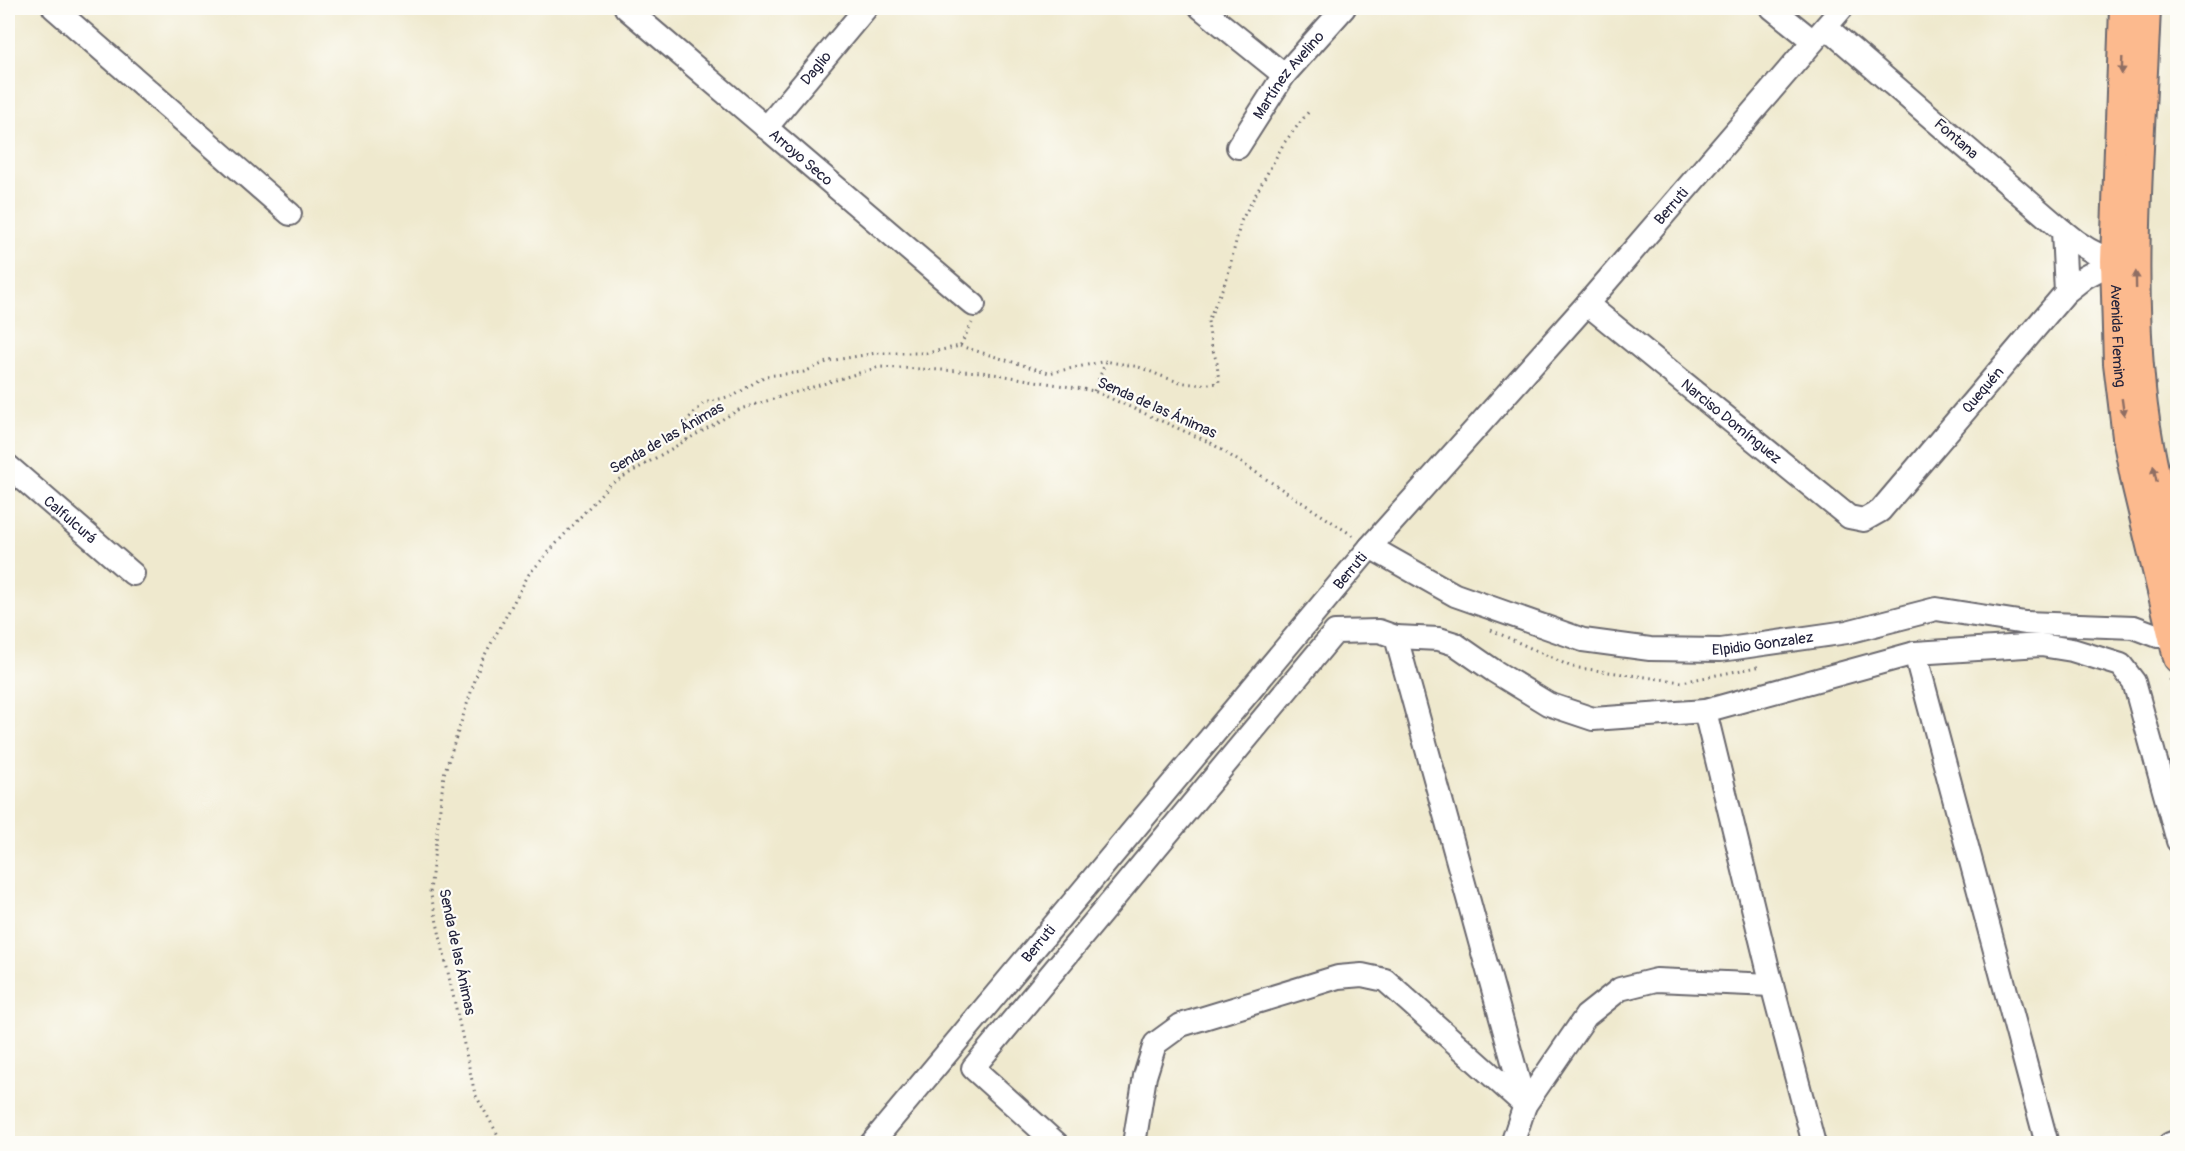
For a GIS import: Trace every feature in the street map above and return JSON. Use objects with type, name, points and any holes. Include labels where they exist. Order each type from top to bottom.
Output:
[{"type":"main road","name":"Avenida Fleming","points":[[2124,8],[2115,261],[2118,363],[2127,437],[2174,645]]},
{"type":"main road","name":"Avenida Fleming","points":[[2146,8],[2135,259],[2138,362],[2150,452],[2178,572]]},
{"type":"street","points":[[54,8],[290,214]]},
{"type":"street","name":"Arroyo Seco","points":[[626,8],[974,305]]},
{"type":"street","name":"Daglio","points":[[766,128],[866,8]]},
{"type":"street","points":[[1201,8],[1284,75]]},
{"type":"street","name":"Martínez Avelino","points":[[1238,147],[1284,75],[1344,8]]},
{"type":"street","name":"Fontana","points":[[1772,8],[1819,34],[2083,248],[2095,255],[2115,261]]},
{"type":"street","name":"Berruti","points":[[871,1143],[1370,547],[1587,304],[1842,8]]},
{"type":"street","points":[[2063,231],[2066,292]]},
{"type":"street","name":"Quequén","points":[[1880,511],[2066,292],[2085,277],[2115,261]]},
{"type":"street","name":"Narciso Domínguez","points":[[1587,304],[1849,517],[1864,520],[1880,511]]},
{"type":"street","name":"Calfulcurá","points":[[8,466],[133,574]]},
{"type":"street","name":"Elpidio Gonzalez","points":[[1370,547],[1455,595],[1583,640],[1650,649],[1721,650],[1847,632],[1936,609],[2025,622],[2134,627],[2174,645]]},
{"type":"street","points":[[1057,1143],[973,1068],[1335,632],[1379,631],[1396,637],[1439,639],[1455,644],[1548,704],[1593,719],[1705,711],[1915,653],[2041,645],[2072,651],[2121,665],[2134,682],[2178,841]]},
{"type":"street","points":[[1396,637],[1525,1105]]},
{"type":"street","points":[[1915,653],[2048,1143]]},
{"type":"street","points":[[1705,711],[1772,985],[1814,1143]]},
{"type":"street","points":[[1134,1143],[1145,1076],[1155,1044],[1180,1025],[1338,977],[1362,975],[1385,980],[1525,1105]]},
{"type":"street","points":[[1512,1143],[1525,1105],[1586,1016],[1620,989],[1656,980],[1772,985]]},
{"type":"street","points":[[2170,1143],[2178,1141]]},
{"type":"path","points":[[687,440],[686,422],[705,403],[735,395],[765,376],[804,372],[829,362],[876,353],[927,353],[960,346],[1049,373],[1106,361],[1142,368],[1175,382],[1196,386],[1219,383],[1208,321],[1227,278],[1241,221],[1284,143],[1310,110]]},
{"type":"path","points":[[960,346],[972,325],[974,305]]},
{"type":"path","points":[[1094,391],[1106,361]]},
{"type":"path","name":"Senda de las Ánimas","points":[[503,1143],[475,1094],[430,891],[444,774],[480,663],[529,574],[609,485],[740,409],[879,367],[982,372],[1094,391],[1211,443],[1370,547]]}]
